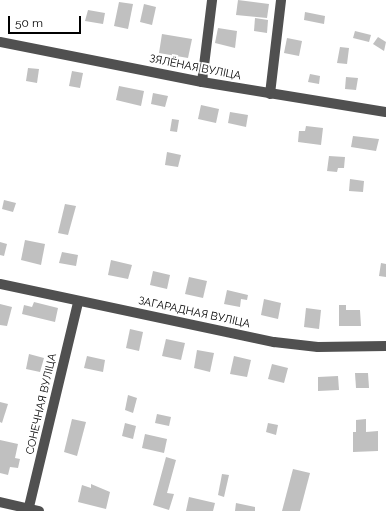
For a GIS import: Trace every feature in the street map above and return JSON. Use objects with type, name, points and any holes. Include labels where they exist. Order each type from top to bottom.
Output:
[{"type":"street","points":[[202,82],[212,0]]},
{"type":"street","points":[[270,94],[281,0]]},
{"type":"street","name":"ЗЯЛЁНАЯ ВУЛІЦА","points":[[0,42],[202,82],[386,112]]},
{"type":"street","name":"ЗАГАРАДНАЯ ВУЛІЦА","points":[[0,284],[78,302],[274,342],[318,347],[386,346]]},
{"type":"street","name":"СОНЕЧНАЯ ВУЛІЦА","points":[[32,510],[78,302]]},
{"type":"street","points":[[0,502],[32,510]]},
{"type":"building","points":[[238,0],[269,4],[267,18],[236,15]]},
{"type":"building","points":[[119,2],[133,4],[128,29],[114,26]]},
{"type":"building","points":[[144,4],[156,7],[152,25],[140,22]]},
{"type":"building","points":[[88,10],[105,13],[103,24],[85,21]]},
{"type":"building","points":[[305,12],[325,16],[324,24],[304,20]]},
{"type":"building","points":[[255,18],[268,20],[267,33],[254,31]]},
{"type":"building","points":[[218,28],[237,31],[235,48],[215,43]]},
{"type":"building","points":[[355,31],[371,35],[369,42],[353,38]]},
{"type":"building","points":[[162,34],[192,39],[188,58],[159,53]]},
{"type":"building","points":[[378,37],[386,42],[384,51],[373,44]]},
{"type":"building","points":[[287,38],[302,41],[299,56],[284,53]]},
{"type":"building","points":[[340,47],[349,48],[347,64],[337,63]]},
{"type":"building","points":[[28,68],[39,69],[37,83],[26,81]]},
{"type":"building","points":[[72,71],[83,73],[80,88],[69,86]]},
{"type":"building","points":[[310,74],[320,76],[319,84],[308,82]]},
{"type":"building","points":[[346,77],[358,78],[356,90],[345,89]]},
{"type":"building","points":[[119,86],[144,91],[141,106],[116,100]]},
{"type":"building","points":[[153,93],[168,96],[165,107],[151,104]]},
{"type":"building","points":[[201,105],[219,109],[216,123],[198,119]]},
{"type":"building","points":[[230,112],[248,115],[246,127],[228,123]]},
{"type":"building","points":[[172,119],[179,120],[177,132],[170,131]]},
{"type":"building","points":[[306,126],[323,128],[321,145],[298,142],[299,131],[305,131]]},
{"type":"building","points":[[353,136],[379,139],[376,151],[351,147]]},
{"type":"building","points":[[167,152],[181,155],[178,167],[165,165]]},
{"type":"building","points":[[329,156],[345,157],[344,168],[338,168],[337,172],[327,171]]},
{"type":"building","points":[[350,179],[364,181],[363,192],[349,191]]},
{"type":"building","points":[[4,200],[16,203],[13,212],[2,209]]},
{"type":"building","points":[[65,204],[76,206],[68,235],[58,233]]},
{"type":"building","points":[[25,240],[45,244],[41,265],[21,260]]},
{"type":"building","points":[[0,242],[7,244],[4,256],[0,255]]},
{"type":"building","points":[[62,252],[78,255],[76,266],[59,263]]},
{"type":"building","points":[[111,260],[132,265],[128,279],[108,275]]},
{"type":"building","points":[[381,263],[386,264],[386,277],[379,276]]},
{"type":"building","points":[[153,271],[170,275],[167,289],[150,285]]},
{"type":"building","points":[[189,277],[207,281],[203,298],[185,294]]},
{"type":"building","points":[[227,290],[248,295],[247,300],[241,299],[240,307],[224,304]]},
{"type":"building","points":[[264,299],[281,303],[278,319],[261,315]]},
{"type":"building","points":[[34,302],[58,308],[55,322],[22,314],[24,305],[32,307]]},
{"type":"building","points":[[0,304],[12,307],[7,326],[0,325]]},
{"type":"building","points":[[339,305],[346,305],[346,310],[360,310],[361,326],[339,326]]},
{"type":"building","points":[[306,308],[321,310],[319,329],[304,327]]},
{"type":"building","points":[[130,329],[143,332],[139,351],[126,348]]},
{"type":"building","points":[[166,339],[185,343],[181,360],[162,356]]},
{"type":"building","points":[[197,350],[214,353],[210,372],[194,368]]},
{"type":"building","points":[[29,354],[44,358],[40,372],[26,369]]},
{"type":"building","points":[[87,356],[105,360],[103,372],[84,368]]},
{"type":"building","points":[[234,356],[251,360],[247,377],[230,374]]},
{"type":"building","points":[[272,364],[288,368],[284,383],[268,379]]},
{"type":"building","points":[[355,373],[368,373],[369,388],[356,388]]},
{"type":"building","points":[[338,376],[339,390],[318,391],[318,377]]},
{"type":"building","points":[[128,395],[137,398],[133,413],[125,410]]},
{"type":"building","points":[[0,402],[8,404],[2,423],[0,422]]},
{"type":"building","points":[[157,414],[171,417],[169,426],[155,423]]},
{"type":"building","points":[[72,419],[86,422],[77,456],[64,452]]},
{"type":"building","points":[[366,419],[366,432],[378,431],[378,451],[353,452],[353,432],[356,432],[356,420]]},
{"type":"building","points":[[125,423],[136,426],[133,439],[122,436]]},
{"type":"building","points":[[268,423],[278,425],[276,435],[266,432]]},
{"type":"building","points":[[145,434],[167,439],[164,453],[142,448]]},
{"type":"building","points":[[0,440],[18,444],[15,458],[20,459],[18,468],[10,467],[8,475],[0,473]]},
{"type":"building","points":[[166,457],[176,460],[167,493],[174,494],[169,510],[153,505]]},
{"type":"building","points":[[293,469],[310,473],[300,511],[282,511]]},
{"type":"building","points":[[222,474],[229,475],[224,497],[218,495]]},
{"type":"building","points":[[91,484],[110,492],[106,509],[78,502],[82,485],[91,488]]},
{"type":"building","points":[[189,497],[215,503],[213,511],[186,511]]},
{"type":"building","points":[[236,503],[255,507],[255,511],[235,511]]}]
